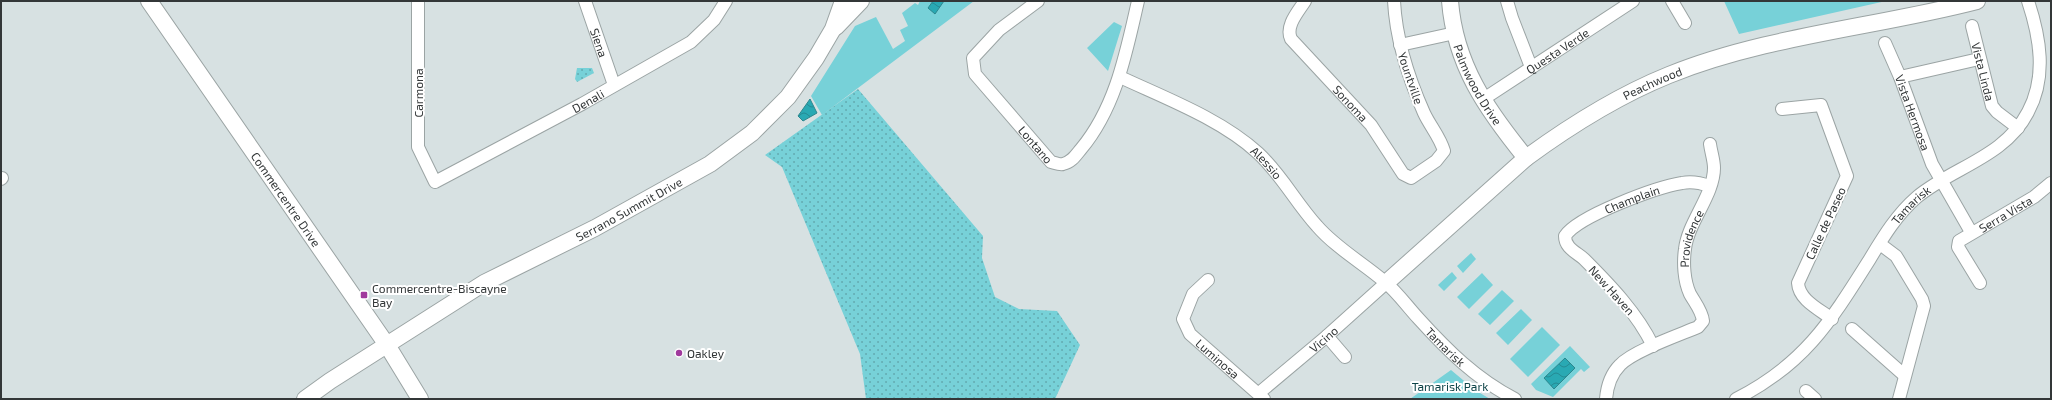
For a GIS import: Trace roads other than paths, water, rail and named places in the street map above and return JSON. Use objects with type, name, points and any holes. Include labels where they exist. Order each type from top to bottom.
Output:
[{"type":"street","name":"Commercentre Drive","points":[[149,1],[387,344],[420,399]]},
{"type":"street","name":"Carmona","points":[[418,1],[418,147],[435,182]]},
{"type":"street","name":"Siena","points":[[585,1],[614,85]]},
{"type":"street","name":"Denali","points":[[435,182],[691,42],[703,33],[714,20],[726,1]]},
{"type":"street","name":"Serrano Summit Drive","points":[[305,399],[387,344],[484,283],[595,228],[722,155],[752,134],[788,97],[816,58],[833,30],[843,1]]},
{"type":"street","name":"Serrano Summit Drive","points":[[833,30],[861,1]]},
{"type":"street","name":"Lontano","points":[[1038,1],[998,30],[973,58],[974,74],[1051,162],[1062,165],[1071,161],[1092,135],[1120,78],[1138,1]]},
{"type":"street","name":"Sonoma","points":[[1305,1],[1290,25],[1288,34],[1371,126],[1406,176],[1411,178],[1416,176],[1441,156],[1444,151]]},
{"type":"street","name":"Yountville","points":[[1394,1],[1400,45],[1414,90],[1444,151]]},
{"type":"street","name":"Palmwood Drive","points":[[1450,1],[1455,33],[1466,67],[1482,100],[1503,130],[1526,158]]},
{"type":"street","points":[[1508,1],[1512,18],[1531,67]]},
{"type":"street","name":"Questa Verde","points":[[1482,100],[1633,1]]},
{"type":"street","points":[[1672,1],[1685,23]]},
{"type":"street","name":"Peachwood","points":[[1386,283],[1526,158],[1606,105],[1670,75],[1738,52],[1977,1]]},
{"type":"street","name":"Tamarisk","points":[[1736,399],[1770,380],[1790,365],[1812,343],[1832,319],[1898,215],[1917,197],[2002,145],[2018,128],[2029,112],[2034,99],[2046,52],[2039,39],[2028,1]]},
{"type":"street","name":"Vista Linda","points":[[1972,26],[1979,59],[1992,106],[1996,112],[2018,128]]},
{"type":"street","points":[[1400,45],[1455,33]]},
{"type":"street","name":"Vista Hermosa","points":[[1885,44],[1900,77],[1932,164],[1971,232]]},
{"type":"street","points":[[1900,77],[1979,59]]},
{"type":"street","name":"Alessio","points":[[1120,78],[1178,105],[1226,130],[1257,152],[1270,166],[1297,203],[1318,228],[1386,283]]},
{"type":"street","name":"Calle de Paseo","points":[[1782,109],[1821,105],[1847,176],[1798,283],[1798,291],[1804,298],[1832,319]]},
{"type":"street","name":"Providence","points":[[1606,399],[1609,382],[1620,364],[1653,346],[1698,327],[1703,321],[1702,314],[1689,292],[1685,277],[1684,259],[1685,247],[1689,234],[1709,186],[1714,168],[1710,144]]},
{"type":"street","name":"Champlain","points":[[1565,239],[1568,231],[1575,226],[1635,196],[1683,182],[1699,182],[1709,186]]},
{"type":"street","name":"Serra Vista","points":[[1980,283],[1958,248],[1958,242],[1971,232],[2034,197],[2051,183]]},
{"type":"street","name":"New Haven","points":[[1565,239],[1568,246],[1583,258],[1635,316],[1653,346]]},
{"type":"street","points":[[1880,244],[1896,256],[1922,299],[1924,306],[1904,375],[1899,399]]},
{"type":"street","name":"Luminosa","points":[[1208,280],[1193,294],[1183,319],[1190,334],[1261,396]]},
{"type":"street","name":"Tamarisk","points":[[1386,283],[1462,364],[1490,385],[1515,399]]},
{"type":"street","name":"Vicino","points":[[1261,396],[1386,283]]},
{"type":"street","points":[[1852,329],[1904,375]]},
{"type":"street","points":[[1327,336],[1345,357]]},
{"type":"street","points":[[1806,390],[1815,399]]},
{"type":"water","points":[[933,1],[944,1],[935,14],[928,8]]},
{"type":"water","points":[[810,99],[817,113],[803,121],[798,116]]},
{"type":"water","points":[[1565,358],[1575,368],[1554,389],[1544,378]]},
{"type":"place","name":"Commercentre-Biscayne Bay","points":[[364,295]]},
{"type":"place","name":"Oakley","points":[[679,353]]},
{"type":"park label","name":"Tamarisk Park","points":[[1450,386]]}]
